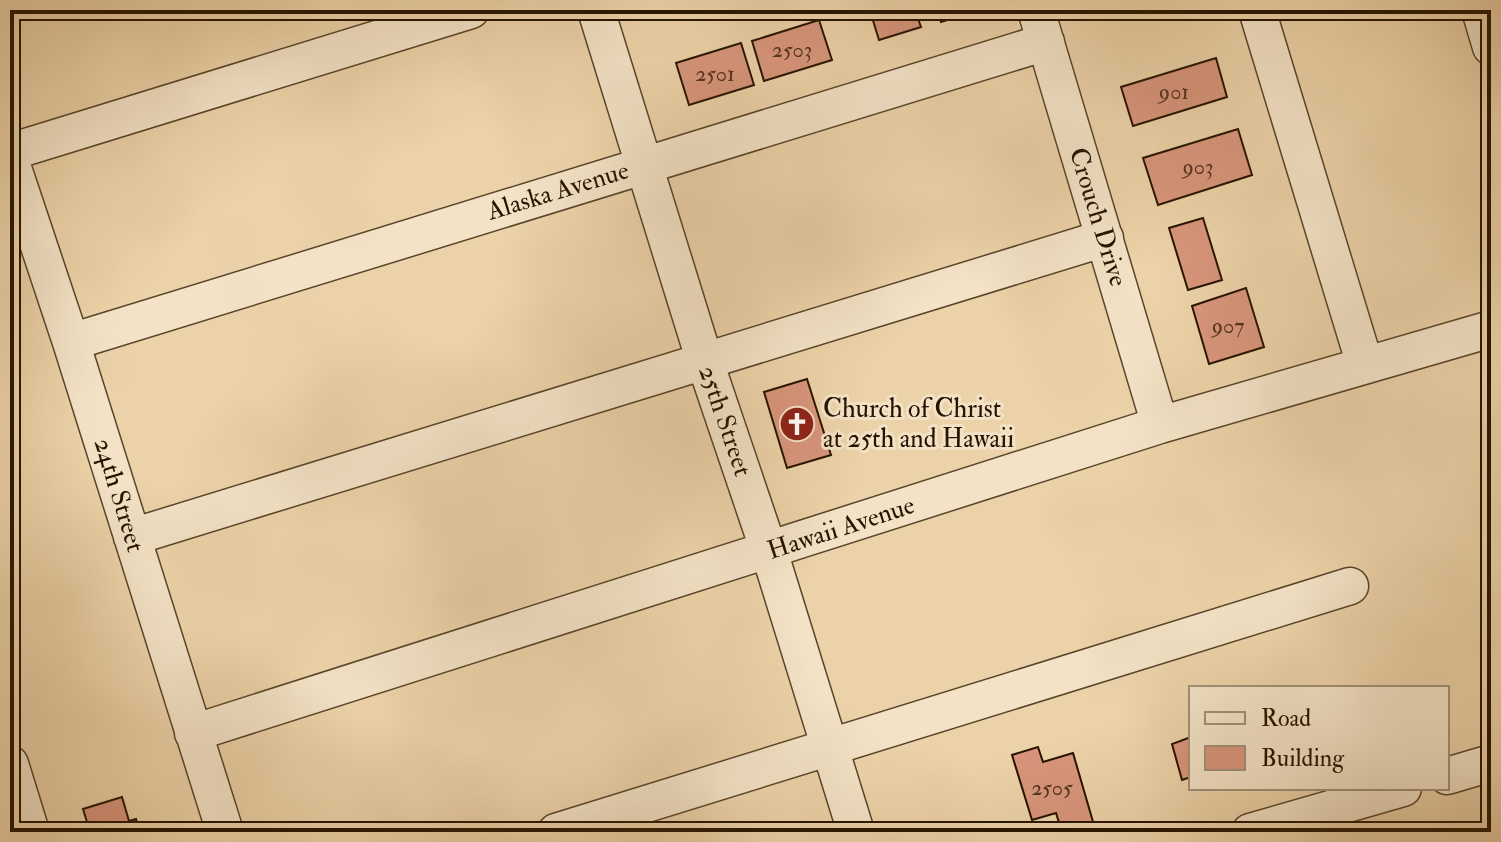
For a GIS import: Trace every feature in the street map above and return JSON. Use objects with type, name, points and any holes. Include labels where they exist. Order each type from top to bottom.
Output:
[{"type":"street","points":[[10,152],[471,10]]},
{"type":"street","name":"25th Street","points":[[596,10],[856,832]]},
{"type":"street","points":[[1257,10],[1365,365]]},
{"type":"street","points":[[1480,10],[1491,47]]},
{"type":"street","name":"Alaska Avenue","points":[[71,342],[645,164],[1041,26]]},
{"type":"street","name":"Crouch Drive","points":[[1041,26],[1160,425]]},
{"type":"street","name":"24th Street","points":[[10,159],[71,342],[225,832]]},
{"type":"street","points":[[132,537],[1105,238]]},
{"type":"street","name":"Hawaii Avenue","points":[[193,733],[1160,425],[1491,329]]},
{"type":"street","points":[[556,832],[1350,586]]},
{"type":"street","points":[[1449,775],[1491,763]]},
{"type":"street","points":[[10,764],[31,832]]},
{"type":"street","points":[[1250,832],[1396,790]]},
{"type":"building","points":[[883,10],[915,10],[921,27],[879,40],[871,14]]},
{"type":"building","points":[[938,10],[979,10],[941,22]]},
{"type":"building","points":[[819,20],[832,60],[764,81],[752,41]]},
{"type":"building","points":[[741,43],[754,85],[689,105],[676,63]]},
{"type":"building","points":[[1216,58],[1227,97],[1133,126],[1121,87]]},
{"type":"building","points":[[1238,129],[1252,175],[1158,205],[1143,158]]},
{"type":"building","points":[[1203,218],[1222,280],[1188,290],[1169,228]]},
{"type":"building","points":[[1246,288],[1264,347],[1209,364],[1192,306]]},
{"type":"building","name":"Church of Christ at 25th and Hawaii","points":[[807,379],[831,455],[787,468],[764,392]]},
{"type":"building","points":[[1189,738],[1189,778],[1182,780],[1172,744]]},
{"type":"building","points":[[1038,747],[1043,762],[1073,753],[1096,832],[1062,832],[1056,813],[1032,820],[1012,755]]},
{"type":"building","points":[[122,797],[129,821],[136,819],[139,829],[153,825],[155,832],[90,832],[83,809]]},
{"type":"place","name":"Church of Christ at 25th and Hawaii","points":[[797,424]]}]
